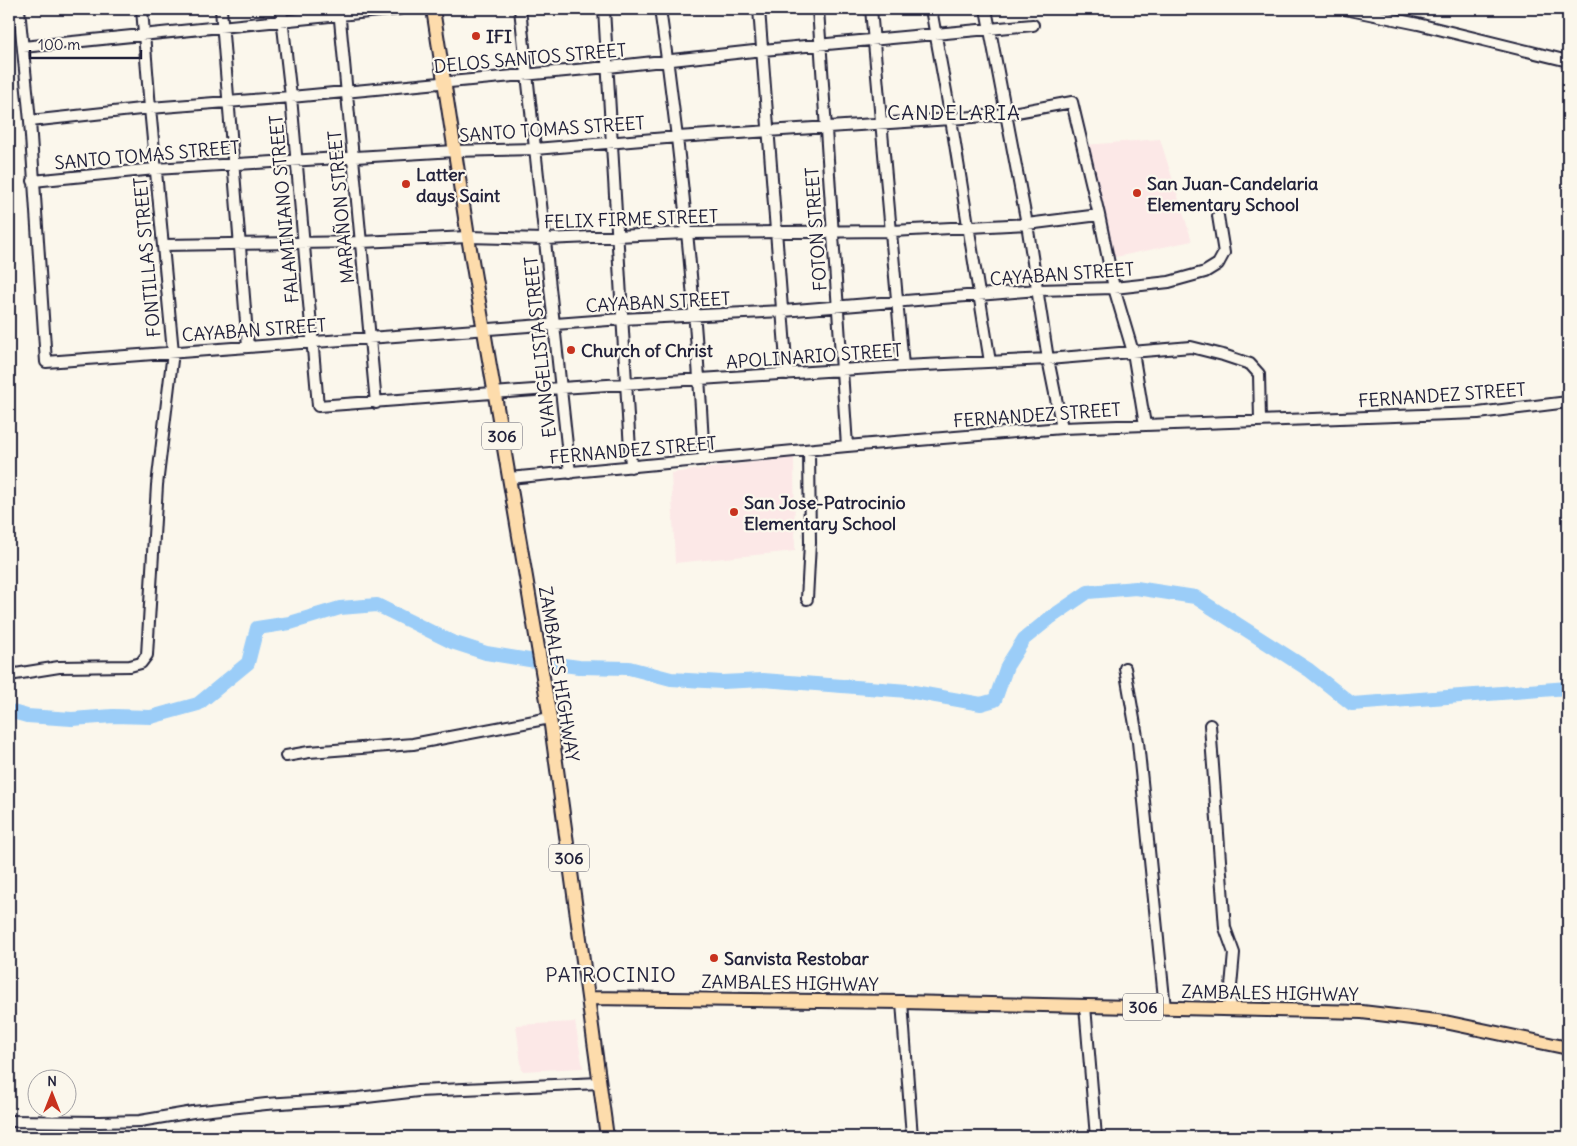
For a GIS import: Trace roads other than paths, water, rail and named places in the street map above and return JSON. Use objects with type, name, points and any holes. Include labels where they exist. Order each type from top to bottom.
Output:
[{"type":"main road","name":"ZAMBALES HIGHWAY","points":[[433,9],[468,237],[550,718],[589,998],[902,1002],[1362,1012],[1445,1022],[1568,1048]]},
{"type":"main road","points":[[589,998],[607,1137]]},
{"type":"street","points":[[19,9],[30,122],[33,181]]},
{"type":"street","name":"FONTILLAS STREET","points":[[9,675],[59,667],[130,666],[141,663],[147,655],[157,485],[173,352],[142,9]]},
{"type":"street","points":[[221,9],[248,347]]},
{"type":"street","name":"FALAMINIANO STREET","points":[[281,9],[291,97],[295,161],[318,406]]},
{"type":"street","points":[[23,47],[283,21],[339,12],[399,9]]},
{"type":"street","name":"EVANGELISTA STREET","points":[[520,9],[570,472]]},
{"type":"street","points":[[604,9],[631,467]]},
{"type":"street","points":[[660,9],[678,137],[700,380],[704,460]]},
{"type":"street","points":[[759,9],[787,374]]},
{"type":"street","name":"FOTON STREET","points":[[818,9],[847,446]]},
{"type":"street","points":[[871,9],[903,366]]},
{"type":"street","points":[[931,9],[951,119],[990,362]]},
{"type":"street","points":[[986,9],[1027,224],[1048,359],[1062,428]]},
{"type":"street","points":[[1345,9],[1418,24],[1568,61]]},
{"type":"street","name":"MARAÑON STREET","points":[[339,12],[376,402]]},
{"type":"street","name":"DELOS SANTOS STREET","points":[[30,122],[150,108],[444,83],[821,44],[1033,25]]},
{"type":"street","name":"SANTO TOMAS STREET","points":[[33,181],[156,169],[455,151],[535,149],[678,137],[951,119],[1006,114],[1072,102],[1099,215]]},
{"type":"street","name":"CAYABAN STREET","points":[[33,181],[46,362],[622,319],[694,317],[783,311],[1038,290],[1114,288],[1178,280],[1206,272],[1218,264],[1224,252],[1218,216]]},
{"type":"street","points":[[1099,215],[1114,288],[1133,352],[1145,425]]},
{"type":"street","name":"FELIX FIRME STREET","points":[[163,245],[361,242],[468,237],[545,239],[686,234],[892,231],[1027,224],[1099,215]]},
{"type":"street","name":"APOLINARIO STREET","points":[[318,406],[561,388],[903,366],[1048,359],[1191,347],[1250,364],[1259,374],[1260,420]]},
{"type":"street","name":"FERNANDEZ STREET","points":[[509,478],[1062,428],[1478,413],[1568,402]]},
{"type":"street","points":[[807,599],[810,543],[809,450]]},
{"type":"street","points":[[1125,668],[1138,742],[1164,1008]]},
{"type":"street","points":[[286,756],[309,752],[413,744],[550,718]]},
{"type":"street","points":[[1210,725],[1224,928],[1234,953],[1229,1009]]},
{"type":"street","points":[[902,1002],[912,1137]]},
{"type":"street","points":[[1085,1006],[1096,1137]]},
{"type":"street","points":[[9,1121],[140,1121],[193,1112],[266,1104],[427,1091],[600,1083]]},
{"type":"waterway","points":[[9,711],[27,716],[72,719],[113,716],[151,717],[198,704],[248,663],[257,628],[290,623],[340,608],[377,605],[452,642],[486,653],[579,667],[629,668],[671,679],[722,682],[763,680],[908,691],[981,704],[995,700],[1007,666],[1024,639],[1050,618],[1088,592],[1136,588],[1195,597],[1309,670],[1352,704],[1568,688]]},
{"type":"place","name":"IFI","points":[[476,36]]},
{"type":"place","name":"Latter days Saint","points":[[406,184]]},
{"type":"place","name":"San Juan-Candelaria Elementary School","points":[[1137,193]]},
{"type":"place","name":"Church of Christ","points":[[571,350]]},
{"type":"place","name":"San Jose-Patrocinio Elementary School","points":[[734,512]]},
{"type":"place","name":"Sanvista Restobar","points":[[714,958]]},
{"type":"district","name":"CANDELARIA","points":[[954,112]]},
{"type":"district","name":"PATROCINIO","points":[[611,974]]}]
